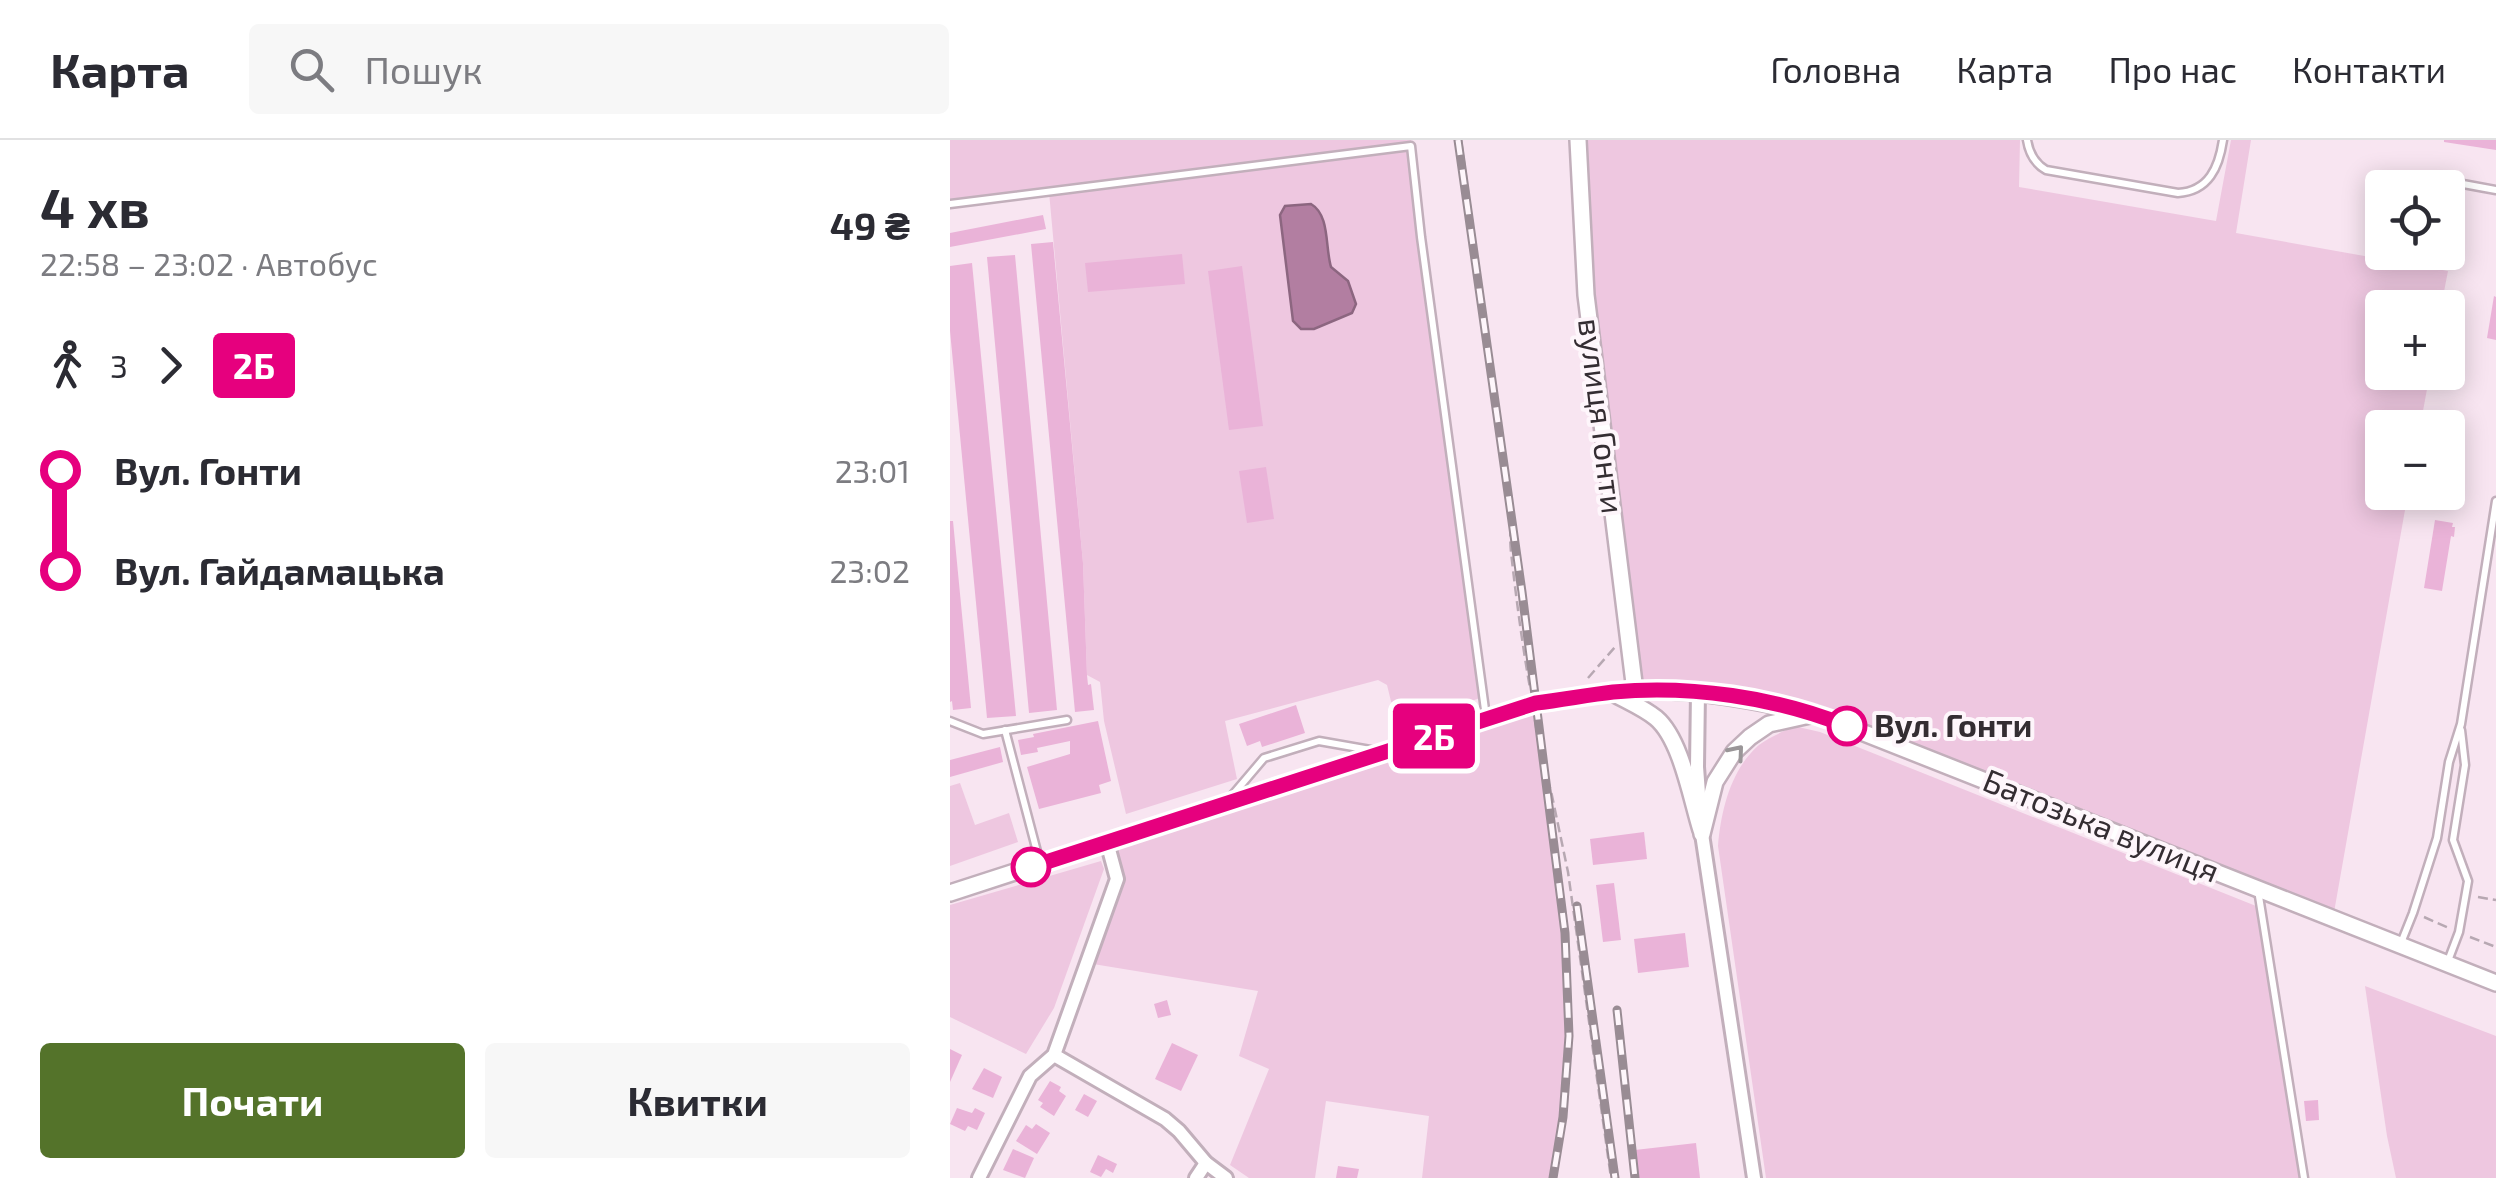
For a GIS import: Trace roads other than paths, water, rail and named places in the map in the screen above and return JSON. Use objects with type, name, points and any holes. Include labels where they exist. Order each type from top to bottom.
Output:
[{"type":"street","name":"вулиця Гонти","points":[[1578,140],[1586,296],[1635,691]]},
{"type":"street","name":"Батозька вулиця","points":[[950,894],[1532,704],[1611,692],[1698,692],[1816,714],[2496,983]]},
{"type":"street","points":[[1611,692],[1654,716],[1664,727],[1680,760],[1702,834]]},
{"type":"street","points":[[1698,692],[1697,766],[1702,834],[1754,1178]]},
{"type":"street","points":[[1702,834],[1715,782],[1734,752],[1769,724],[1816,714]]},
{"type":"street","points":[[979,1178],[1030,1076],[1054,1055],[1117,879],[1108,842]]},
{"type":"street","points":[[1054,1055],[1165,1120],[1226,1178]]},
{"type":"street","points":[[1196,1178],[1206,1163]]},
{"type":"lane","points":[[2026,140],[2033,159],[2046,170],[2178,193],[2190,192],[2208,180],[2216,169],[2224,140]]},
{"type":"lane","points":[[950,204],[1411,143],[1486,718]]},
{"type":"lane","points":[[2465,184],[2496,190]]},
{"type":"lane","points":[[2400,945],[2437,838],[2449,762],[2461,724],[2496,501]]},
{"type":"lane","points":[[950,721],[983,734],[1067,720]]},
{"type":"lane","points":[[2447,964],[2459,932],[2468,881],[2452,840],[2465,765],[2461,724]]},
{"type":"lane","points":[[1005,730],[1040,864]]},
{"type":"lane","points":[[1226,803],[1264,758],[1282,752],[1319,741],[1382,752]]},
{"type":"lane","points":[[2437,838],[2452,840]]},
{"type":"lane","points":[[2258,889],[2304,1178]]},
{"type":"railway","points":[[1458,140],[1565,933],[1569,1036],[1563,1117],[1553,1178]]},
{"type":"railway","points":[[1577,906],[1615,1178]]},
{"type":"railway","points":[[1617,1010],[1635,1178]]},
{"type":"place","name":"Вул. Гонти","points":[[1847,726]]}]
